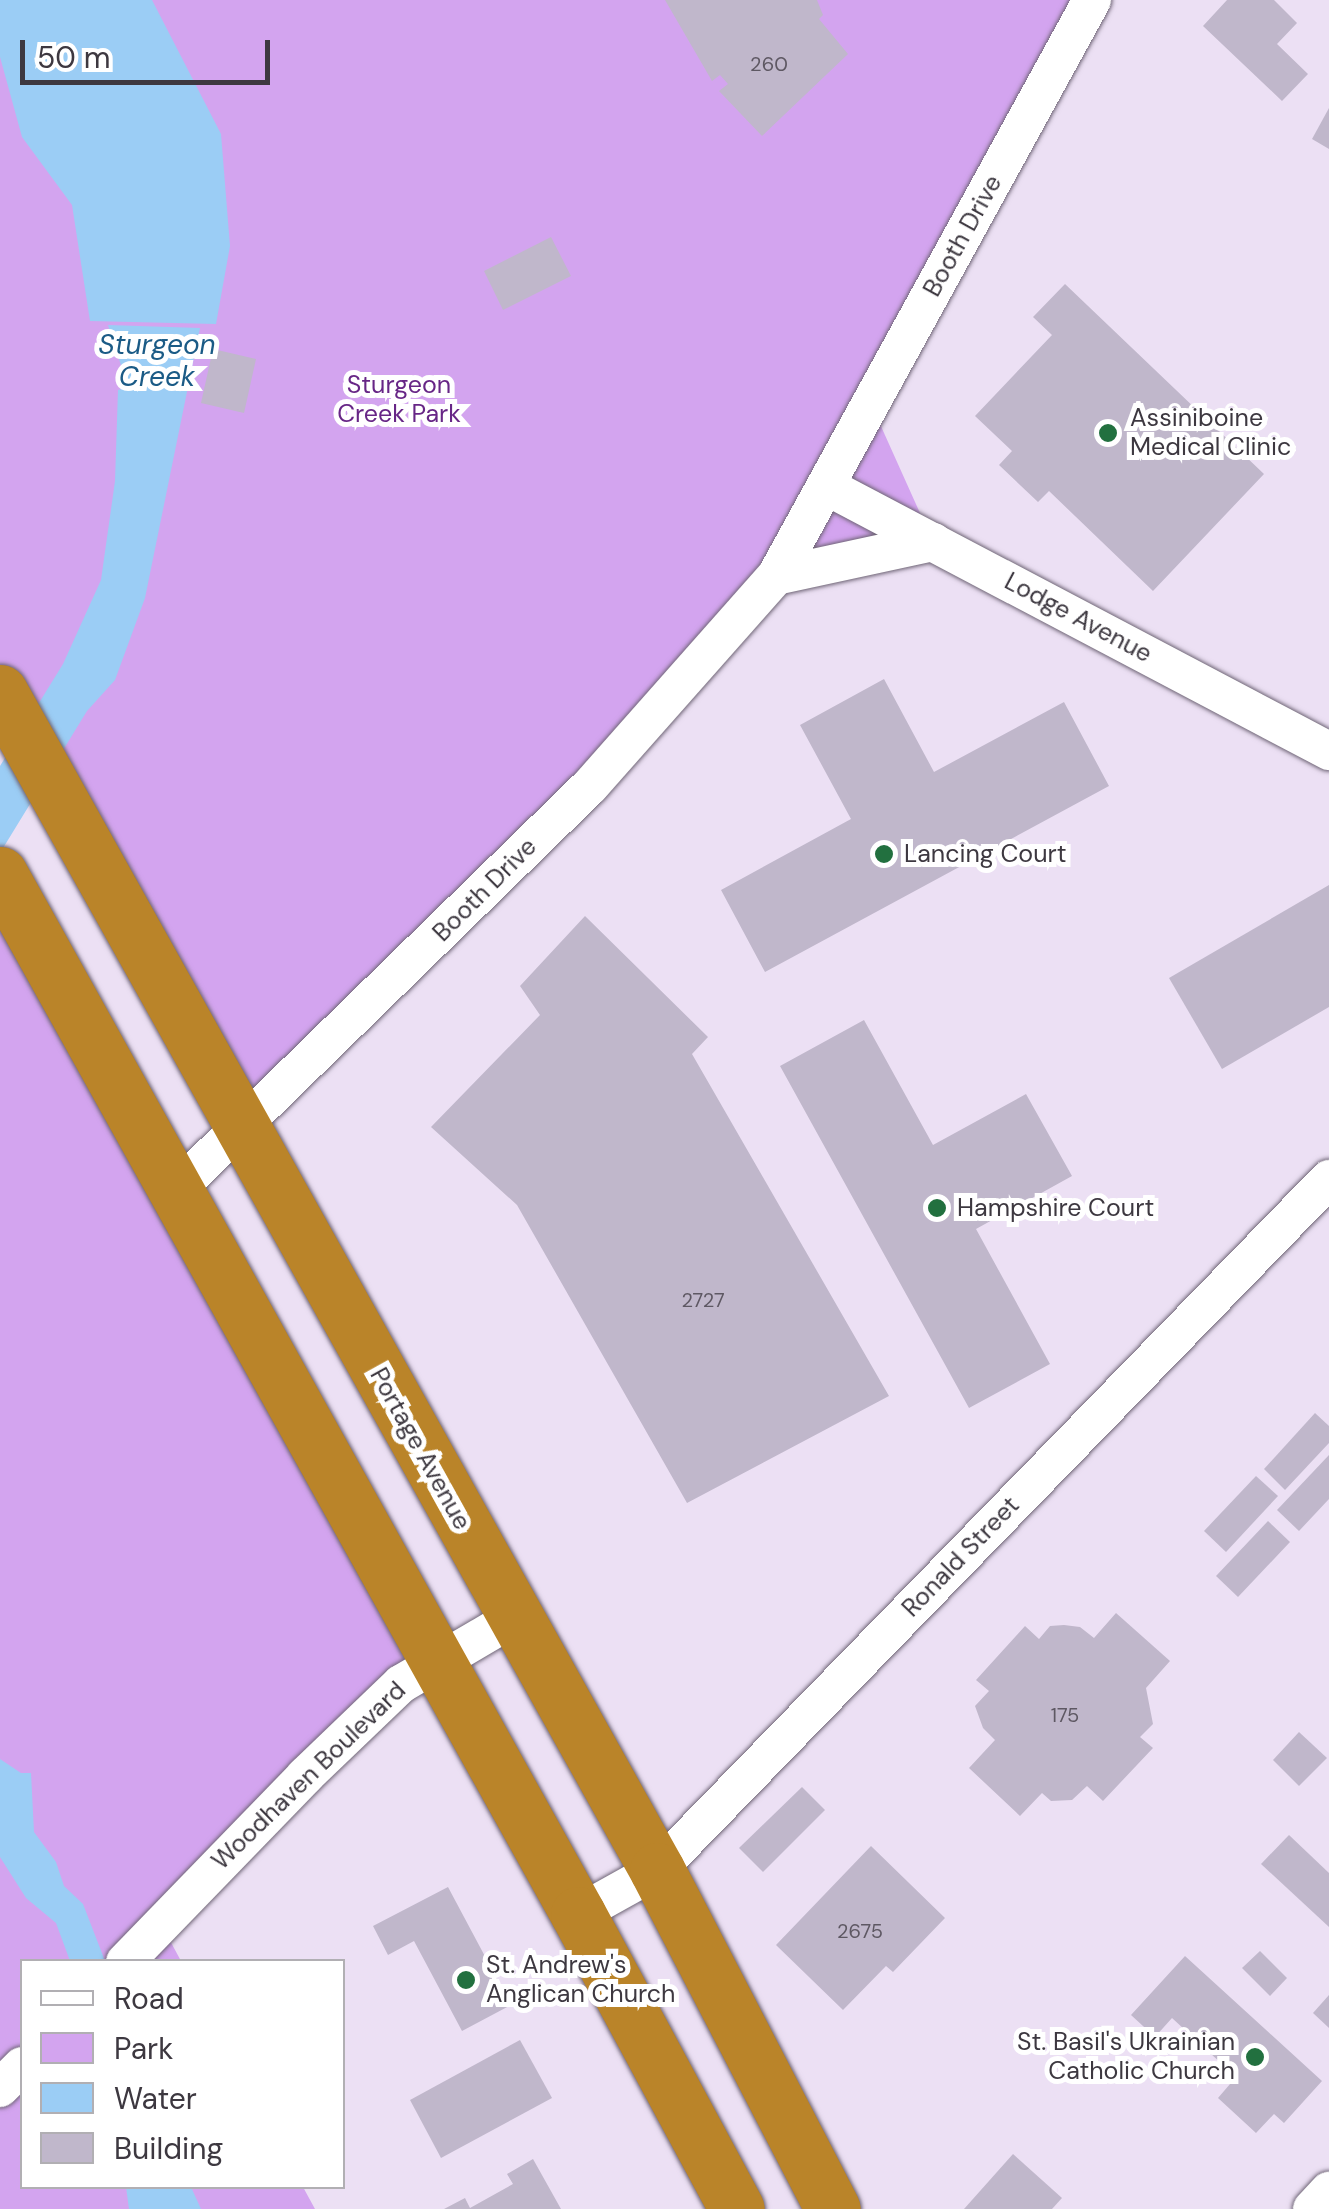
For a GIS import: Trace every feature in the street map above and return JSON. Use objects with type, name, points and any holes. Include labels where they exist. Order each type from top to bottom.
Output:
[{"type":"highway","name":"Portage Avenue","points":[[0,692],[657,1870],[833,2209]]},
{"type":"highway","points":[[0,874],[578,1914],[737,2209]]},
{"type":"street","name":"Booth Drive","points":[[177,1189],[590,786],[776,576],[1092,0]]},
{"type":"street","name":"Lodge Avenue","points":[[826,486],[1329,751]]},
{"type":"street","points":[[776,576],[933,542]]},
{"type":"street","name":"Ronald Street","points":[[578,1914],[657,1870],[1329,1180]]},
{"type":"street","name":"Woodhaven Boulevard","points":[[136,1951],[292,1788],[401,1684],[515,1618]]},
{"type":"street","points":[[1312,2209],[1329,2192]]},
{"type":"green space","name":"Sturgeon Creek Park","points":[[0,0],[1092,0],[871,404],[933,542],[776,576],[241,1129],[0,692]]},
{"type":"green space","points":[[0,874],[439,1663],[161,1924],[180,1959],[20,1959],[20,2189],[304,2189],[315,2209],[0,2209]]},
{"type":"water","name":"Sturgeon Creek","points":[[0,0],[152,0],[221,134],[230,246],[216,324],[90,321],[72,205],[22,137],[0,57]]},
{"type":"water","name":"Sturgeon Creek","points":[[108,325],[200,328],[145,598],[115,680],[87,711],[0,853],[0,766],[63,664],[101,580],[115,481],[118,390],[128,387]]},
{"type":"water","points":[[0,1759],[21,1773],[31,1773],[34,1832],[56,1862],[64,1886],[83,1904],[104,1959],[69,1959],[56,1923],[26,1898],[0,1857]]},
{"type":"water","points":[[126,2189],[192,2189],[201,2209],[129,2209]]},
{"type":"building","points":[[665,0],[817,0],[823,15],[819,19],[848,54],[762,136],[719,91],[728,84],[720,75],[712,81]]},
{"type":"building","points":[[1227,0],[1274,0],[1297,23],[1277,44],[1308,74],[1282,101],[1203,26]]},
{"type":"building","points":[[1329,108],[1329,149],[1312,139]]},
{"type":"building","points":[[551,237],[571,276],[503,310],[484,271]]},
{"type":"building","name":"Assiniboine Medical Clinic","points":[[1065,284],[1264,474],[1153,591],[1049,491],[1038,502],[999,465],[1012,451],[975,416],[1052,335],[1033,317]]},
{"type":"building","points":[[213,349],[256,359],[244,413],[201,403]]},
{"type":"building","name":"Lancing Court","points":[[884,679],[934,772],[1064,702],[1109,786],[765,972],[721,890],[851,819],[800,725]]},
{"type":"building","points":[[1329,885],[1329,1007],[1222,1069],[1169,978]]},
{"type":"building","points":[[585,916],[708,1037],[692,1054],[889,1396],[687,1503],[517,1205],[431,1127],[540,1015],[520,986]]},
{"type":"building","name":"Hampshire Court","points":[[864,1020],[933,1145],[1026,1094],[1072,1176],[976,1229],[1050,1364],[969,1408],[780,1066]]},
{"type":"building","points":[[1315,1413],[1329,1426],[1329,1443],[1285,1490],[1264,1469]]},
{"type":"building","points":[[1329,1455],[1329,1499],[1299,1531],[1277,1510]]},
{"type":"building","points":[[1256,1476],[1278,1496],[1226,1552],[1204,1531]]},
{"type":"building","points":[[1268,1521],[1290,1542],[1238,1597],[1216,1576]]},
{"type":"building","points":[[1116,1613],[1170,1661],[1146,1688],[1153,1724],[1140,1737],[1153,1748],[1103,1801],[1087,1786],[1072,1800],[1051,1801],[1042,1793],[1020,1816],[969,1768],[995,1740],[983,1728],[975,1706],[989,1691],[976,1680],[1025,1626],[1039,1639],[1050,1626],[1064,1625],[1080,1627],[1094,1638]]},
{"type":"building","points":[[1299,1732],[1327,1758],[1299,1786],[1273,1760]]},
{"type":"building","points":[[802,1787],[825,1810],[763,1872],[739,1848]]},
{"type":"building","points":[[1289,1835],[1329,1873],[1329,1927],[1261,1864]]},
{"type":"building","points":[[871,1846],[945,1918],[893,1972],[886,1966],[843,2010],[776,1945]]},
{"type":"building","name":"St. Andrew's Anglican Church","points":[[448,1887],[511,2005],[462,2031],[414,1941],[388,1955],[373,1926]]},
{"type":"building","points":[[1260,1951],[1287,1978],[1270,1996],[1242,1968]]},
{"type":"building","name":"St. Basil's Ukrainian Catholic Church","points":[[1185,1956],[1322,2081],[1284,2123],[1274,2114],[1256,2133],[1218,2098],[1236,2077],[1172,2018],[1155,2037],[1131,2015]]},
{"type":"building","points":[[1329,1995],[1329,2028],[1313,2013]]},
{"type":"building","points":[[520,2040],[552,2098],[441,2158],[410,2100]]},
{"type":"building","points":[[1013,2154],[1062,2198],[1052,2209],[964,2209]]},
{"type":"building","points":[[533,2159],[561,2209],[444,2209],[465,2198],[470,2208],[513,2184],[507,2174]]},
{"type":"place","name":"Assiniboine Medical Clinic","points":[[1108,433]]},
{"type":"place","name":"Lancing Court","points":[[884,854]]},
{"type":"place","name":"Hampshire Court","points":[[937,1208]]},
{"type":"place","name":"St. Andrew's Anglican Church","points":[[466,1980]]},
{"type":"place","name":"St. Basil's Ukrainian Catholic Church","points":[[1255,2057]]}]
